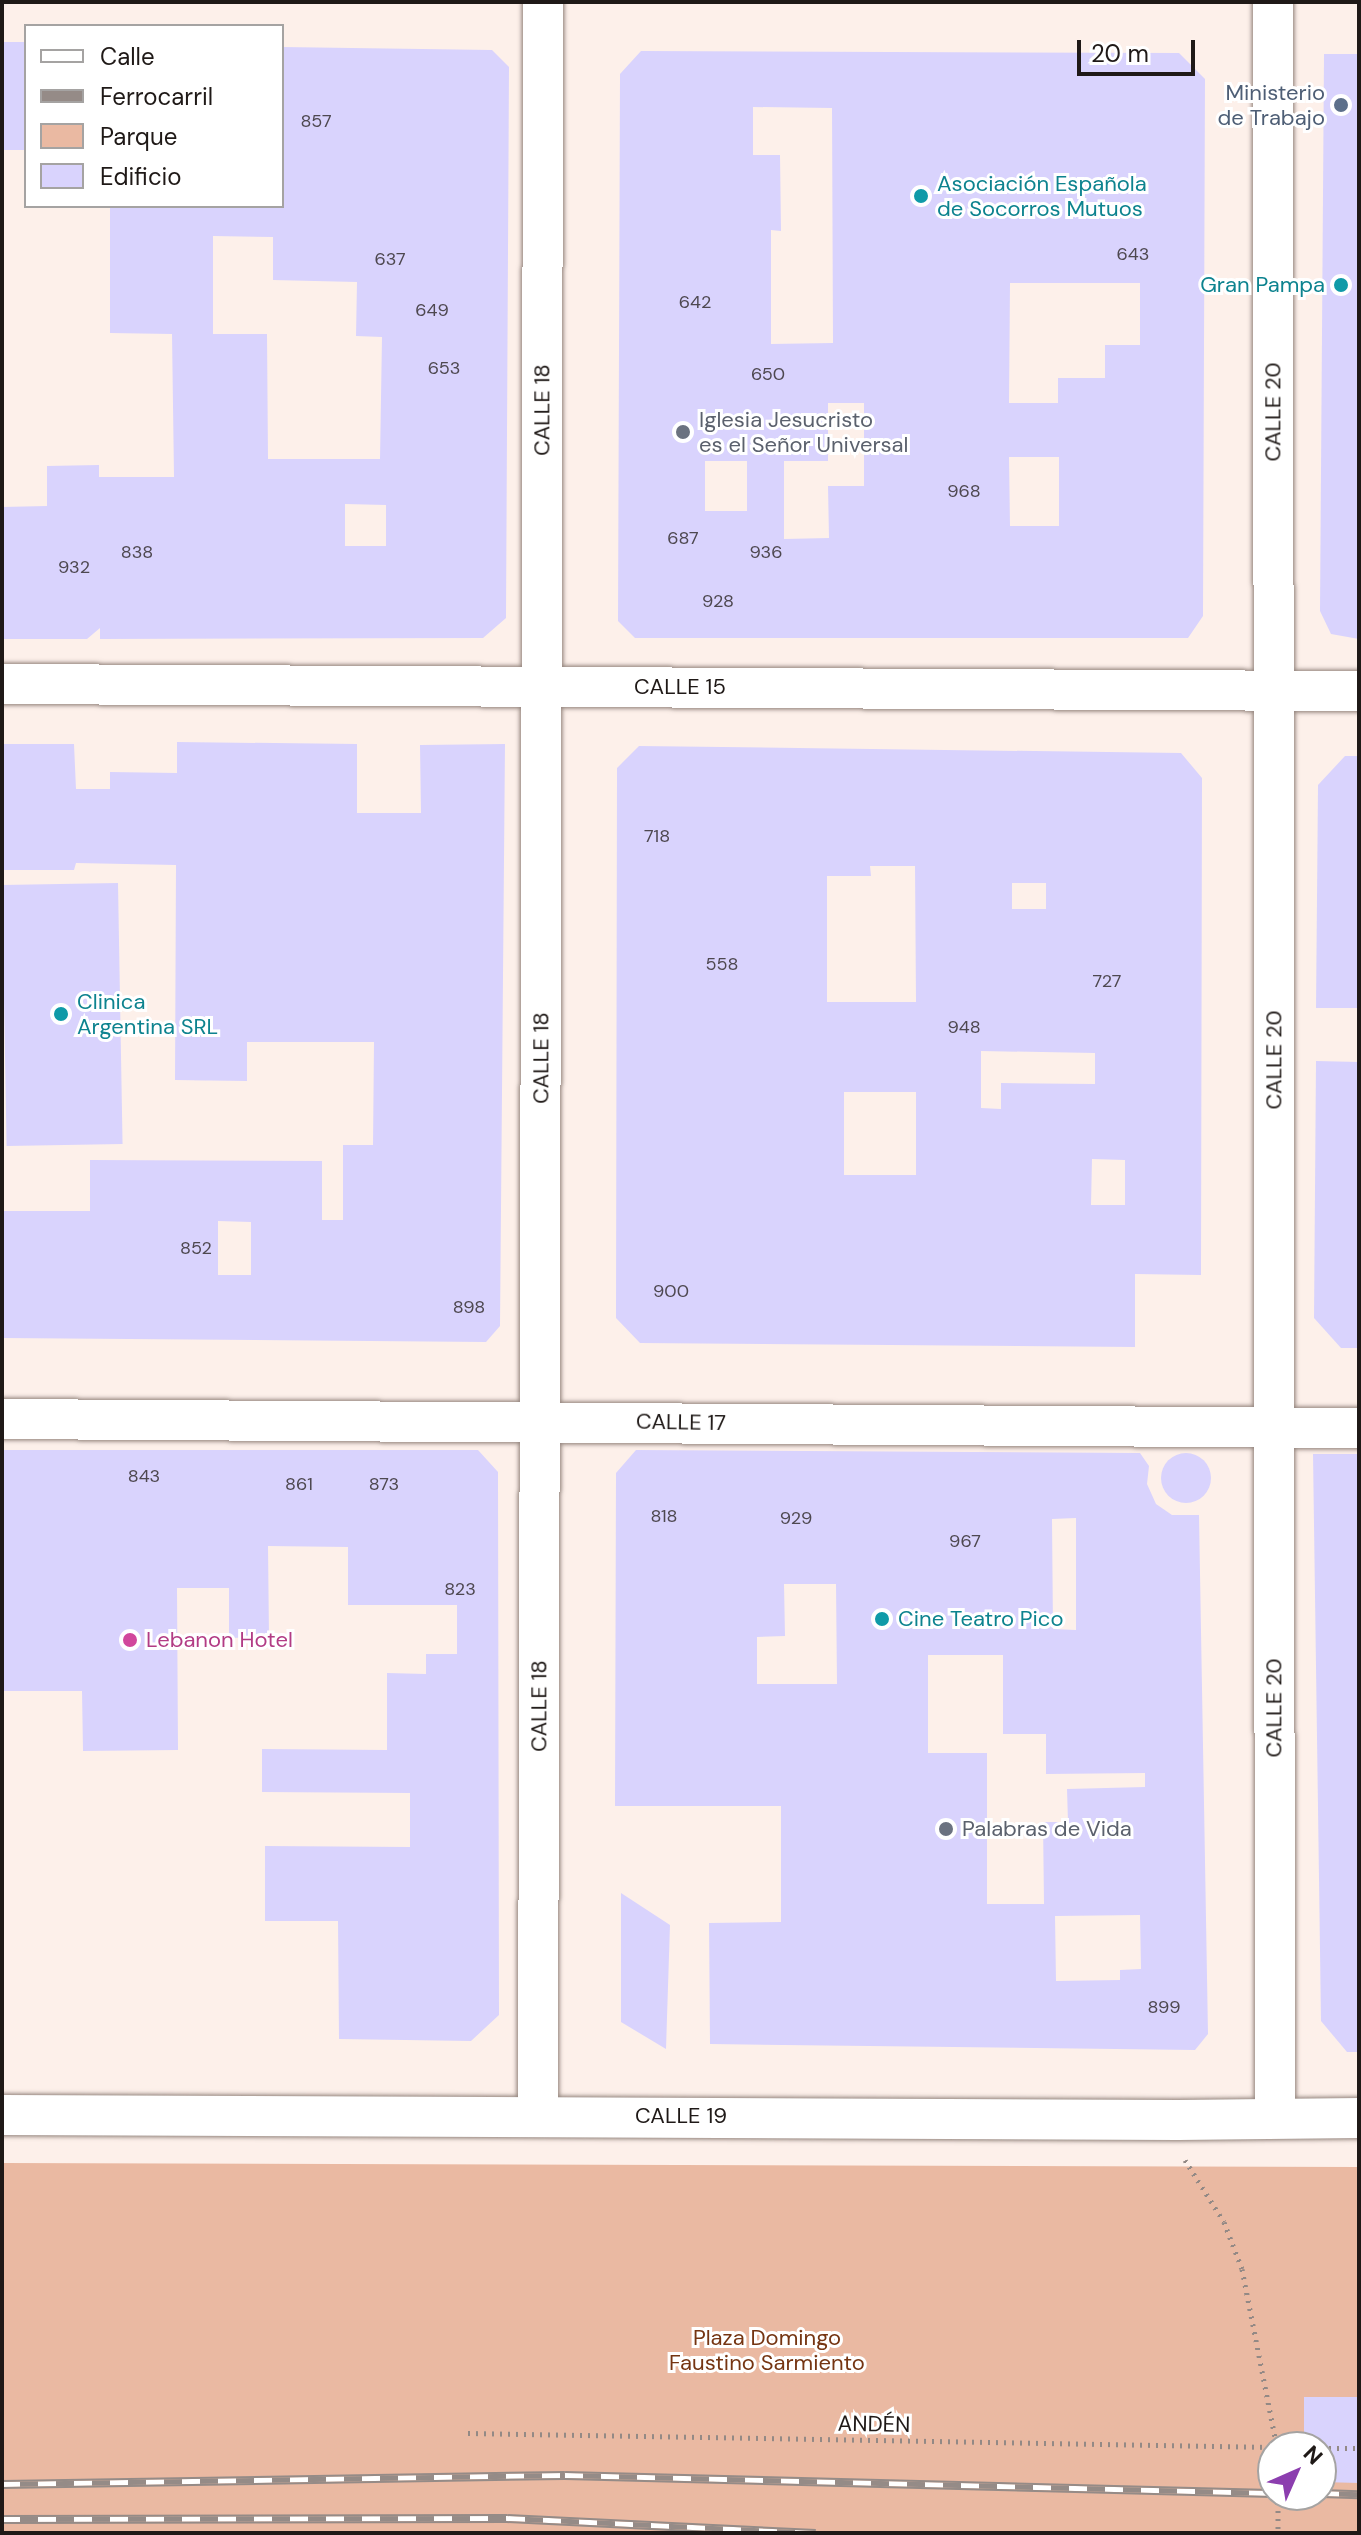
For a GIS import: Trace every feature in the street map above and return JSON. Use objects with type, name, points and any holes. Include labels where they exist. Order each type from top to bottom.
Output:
[{"type":"street","name":"CALLE 18","points":[[538,2115],[543,2]]},
{"type":"street","name":"CALLE 20","points":[[1273,2],[1275,2118]]},
{"type":"street","name":"CALLE 15","points":[[2,684],[1359,691]]},
{"type":"street","name":"CALLE 17","points":[[2,1419],[539,1420],[1359,1428]]},
{"type":"street","name":"CALLE 19","points":[[2,2115],[1178,2120],[1359,2118]]},
{"type":"path","points":[[1178,2120],[1181,2154],[1224,2222],[1242,2269],[1275,2431]]},
{"type":"path","name":"ANDÉN","points":[[468,2433],[1257,2447]]},
{"type":"path","points":[[1337,2448],[1359,2448]]},
{"type":"path","points":[[1278,2511],[1278,2533]]},
{"type":"green space","name":"Plaza Domingo Faustino Sarmiento","points":[[2,2163],[1359,2167],[1359,2533],[2,2533]]},
{"type":"building","points":[[2,42],[24,42],[24,150],[2,150]]},
{"type":"building","points":[[284,47],[492,50],[509,67],[506,618],[483,638],[100,639],[100,628],[87,639],[2,639],[2,507],[47,506],[47,466],[99,465],[99,477],[174,477],[172,334],[110,333],[110,208],[284,208]],"holes":[[[213,236],[273,237],[273,280],[357,282],[356,336],[382,337],[380,459],[268,459],[267,334],[213,334]],[[345,504],[386,505],[386,546],[345,546]]]},
{"type":"building","points":[[641,51],[1179,53],[1205,79],[1203,616],[1188,638],[635,638],[618,621],[620,74]],"holes":[[[753,107],[832,108],[833,343],[771,344],[771,230],[781,231],[780,155],[753,155]],[[1010,283],[1140,283],[1140,345],[1105,345],[1105,378],[1058,378],[1058,403],[1009,403]],[[828,403],[864,403],[864,486],[828,486],[829,538],[784,539],[784,461],[828,461]],[[1009,457],[1059,457],[1059,526],[1010,526]],[[705,461],[747,461],[747,511],[705,511]]]},
{"type":"building","points":[[1324,54],[1359,54],[1359,639],[1331,634],[1320,611]]},
{"type":"building","points":[[177,742],[357,744],[357,813],[421,813],[420,745],[505,744],[500,1326],[486,1342],[2,1338],[2,1211],[90,1211],[90,1160],[322,1161],[322,1220],[343,1220],[343,1145],[373,1145],[374,1042],[247,1042],[247,1081],[175,1080],[176,865],[76,863],[74,870],[2,870],[2,744],[74,744],[76,789],[110,789],[110,772],[177,773]],"holes":[[[218,1221],[251,1222],[251,1275],[218,1275]]]},
{"type":"building","points":[[639,746],[1181,753],[1202,778],[1201,1275],[1135,1274],[1135,1347],[640,1343],[616,1318],[617,768]],"holes":[[[870,866],[915,866],[916,1002],[827,1002],[827,876],[871,876]],[[1012,883],[1046,883],[1046,909],[1012,909]],[[981,1051],[1095,1053],[1095,1084],[1001,1083],[1001,1109],[981,1108]],[[844,1092],[916,1092],[916,1175],[844,1175]],[[1092,1159],[1125,1160],[1125,1205],[1091,1205]]]},
{"type":"building","points":[[1345,756],[1359,756],[1359,1008],[1316,1008],[1318,785]]},
{"type":"building","name":"Clinica Argentina SRL","points":[[118,883],[123,1144],[7,1146],[2,885]]},
{"type":"building","points":[[1316,1061],[1359,1062],[1359,1348],[1341,1348],[1314,1318]]},
{"type":"building","points":[[2,1450],[478,1450],[498,1472],[499,2015],[471,2041],[339,2039],[338,1921],[265,1921],[265,1846],[410,1847],[410,1793],[262,1792],[262,1749],[387,1750],[387,1673],[426,1674],[426,1654],[457,1654],[457,1605],[348,1605],[348,1547],[268,1546],[269,1637],[229,1638],[229,1588],[177,1588],[178,1750],[83,1751],[82,1691],[4,1691]]},
{"type":"building","points":[[636,1450],[1140,1453],[1149,1466],[1147,1484],[1156,1504],[1172,1515],[1199,1515],[1208,2034],[1195,2050],[710,2044],[709,1923],[781,1922],[781,1806],[615,1806],[616,1473]],"holes":[[[1076,1518],[1076,1630],[1053,1629],[1052,1519]],[[784,1584],[836,1584],[837,1684],[757,1684],[757,1637],[785,1636]],[[928,1655],[1003,1655],[1003,1734],[1046,1734],[1046,1774],[1145,1773],[1145,1787],[1067,1789],[1068,1822],[1043,1822],[1044,1904],[987,1904],[987,1753],[928,1753]],[[1140,1915],[1141,1969],[1120,1970],[1120,1980],[1056,1981],[1055,1916]]]},
{"type":"building","points":[[1186,1453],[1204,1460],[1211,1478],[1204,1496],[1186,1503],[1168,1496],[1161,1478],[1168,1460]]},
{"type":"building","points":[[1313,1454],[1359,1454],[1359,2052],[1347,2052],[1321,2021]]},
{"type":"building","points":[[621,1893],[670,1925],[666,2049],[621,2022]]},
{"type":"building","points":[[1304,2397],[1359,2397],[1359,2483],[1337,2482],[1337,2431],[1304,2431]]},
{"type":"railway","points":[[2,2484],[565,2475],[1257,2493]]},
{"type":"railway","points":[[1337,2493],[1359,2494]]},
{"type":"railway","points":[[2,2519],[507,2518],[816,2533]]},
{"type":"place","name":"Ministerio de Trabajo","points":[[1341,105]]},
{"type":"place","name":"Asociación Española de Socorros Mutuos","points":[[921,196]]},
{"type":"place","name":"Gran Pampa","points":[[1341,285]]},
{"type":"place","name":"Iglesia Jesucristo es el Señor Universal","points":[[683,432]]},
{"type":"place","name":"Clinica Argentina SRL","points":[[61,1014]]},
{"type":"place","name":"Cine Teatro Pico","points":[[882,1619]]},
{"type":"place","name":"Lebanon Hotel","points":[[130,1640]]},
{"type":"place","name":"Palabras de Vida","points":[[946,1829]]}]
